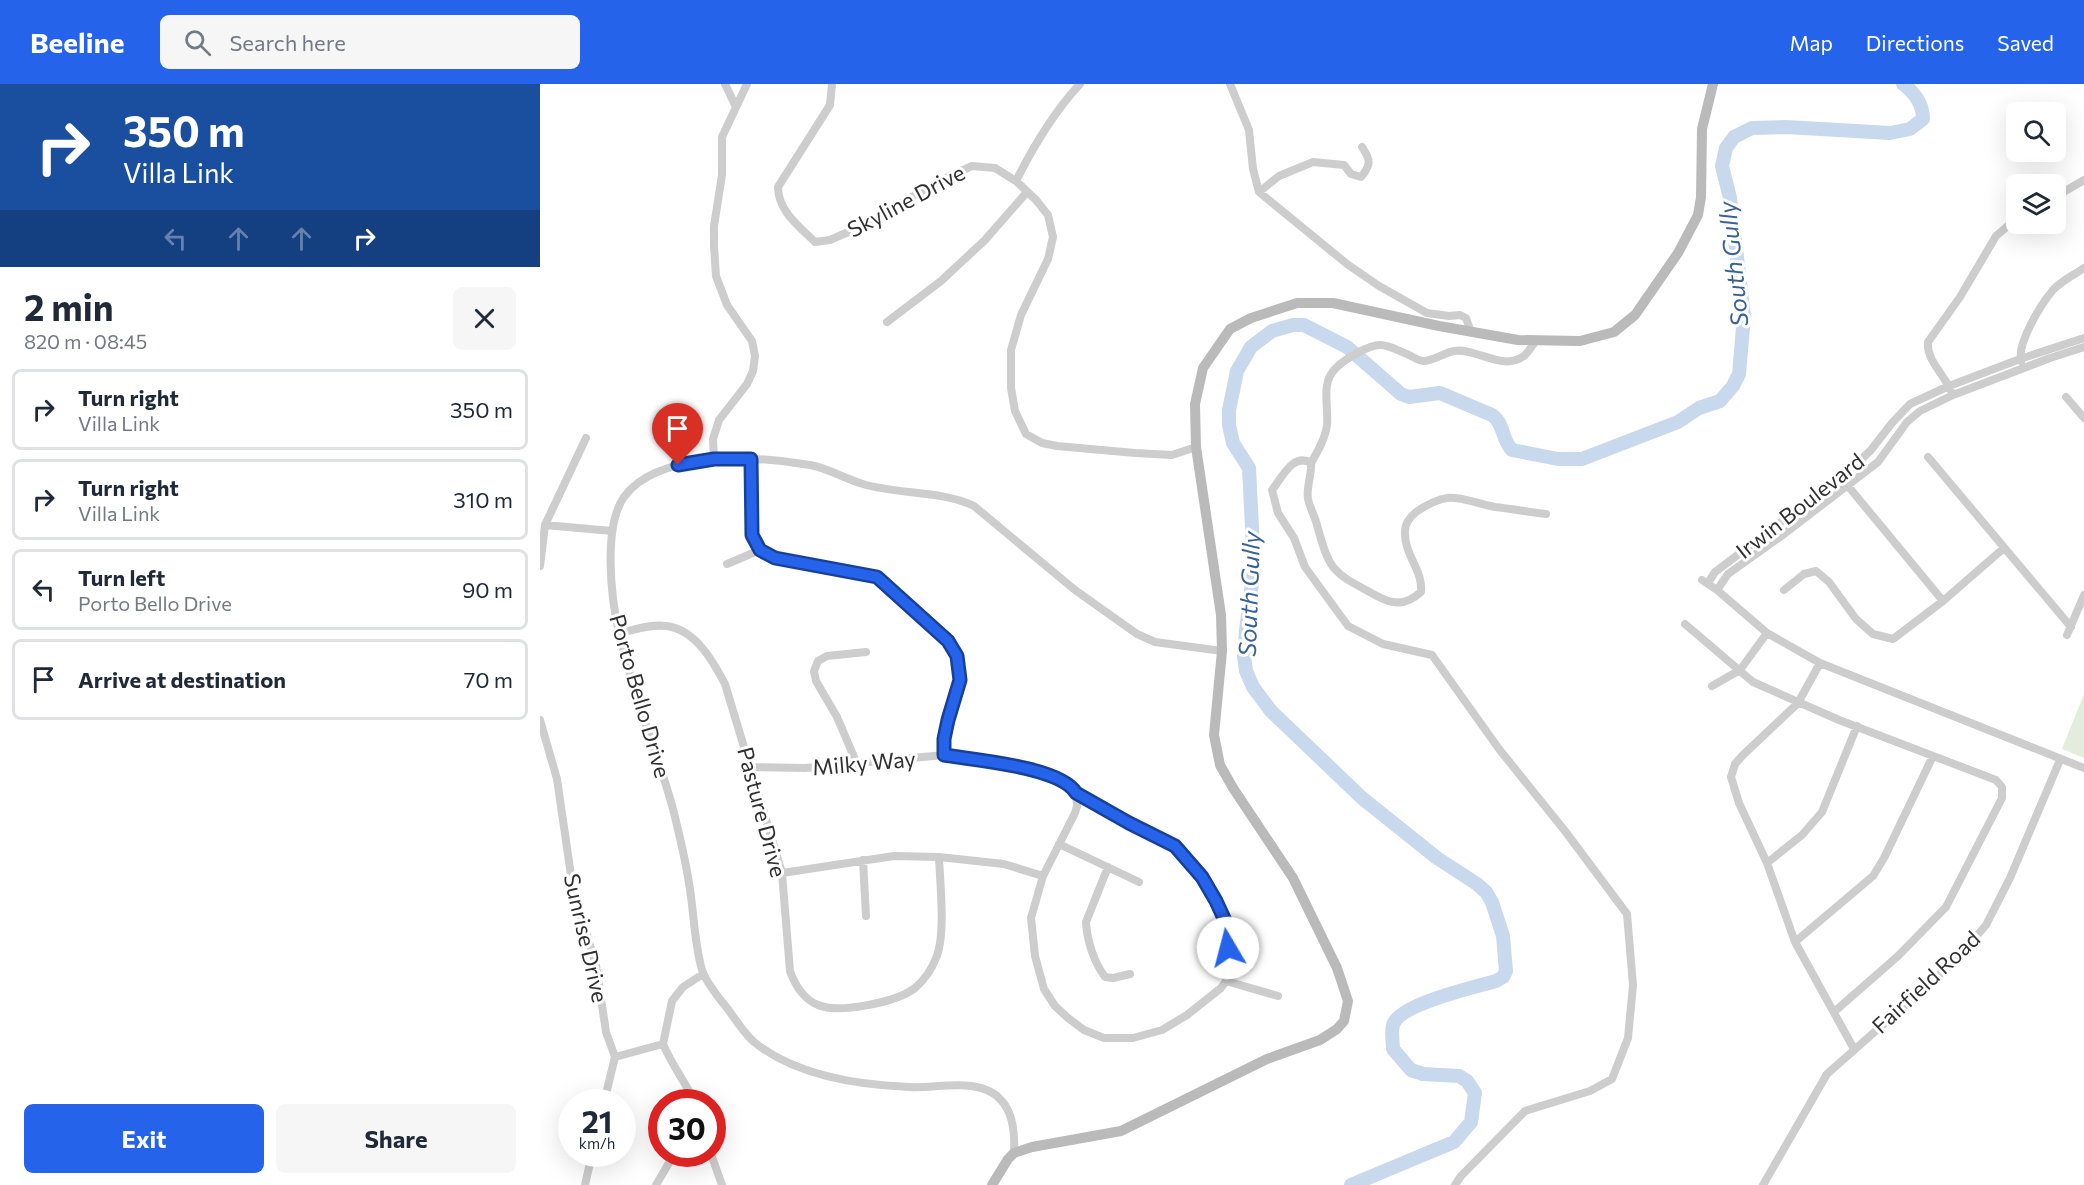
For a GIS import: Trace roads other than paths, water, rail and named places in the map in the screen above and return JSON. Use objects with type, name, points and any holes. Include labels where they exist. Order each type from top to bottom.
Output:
[{"type":"main road","points":[[992,1185],[1008,1159],[1014,1154],[1032,1147],[1121,1131],[1267,1059],[1320,1040],[1337,1029],[1344,1021],[1348,1001],[1337,968],[1293,878],[1220,765],[1214,735],[1222,651],[1221,615],[1196,447],[1195,404],[1203,368],[1230,329],[1251,318],[1297,303],[1333,303],[1518,340],[1580,340],[1614,332],[1635,315],[1678,253],[1698,215],[1701,197],[1702,129],[1713,84]]},
{"type":"street","points":[[725,84],[736,107]]},
{"type":"street","points":[[714,459],[713,439],[719,420],[747,384],[753,370],[755,356],[752,341],[727,305],[719,286],[714,246],[714,226],[722,175],[722,137],[747,84]]},
{"type":"street","name":"Skyline Drive","points":[[832,84],[830,105],[778,187],[778,198],[784,209],[815,242],[830,240],[862,226],[941,180],[972,166],[994,168],[1016,181],[1036,200],[1048,215],[1053,237],[1048,259],[1021,315],[1011,350],[1011,388],[1015,411],[1026,434],[1042,443],[1057,446],[1135,453],[1172,455],[1196,447]]},
{"type":"street","points":[[1016,181],[1035,143],[1062,103],[1080,84]]},
{"type":"street","points":[[1230,84],[1249,130],[1253,170],[1259,192],[1347,264],[1379,286],[1427,313],[1460,315],[1466,318],[1471,332]]},
{"type":"street","points":[[1259,192],[1279,176],[1313,162],[1344,165],[1351,174],[1360,177],[1369,167],[1370,158],[1362,147]]},
{"type":"street","points":[[2066,191],[2084,180]]},
{"type":"street","points":[[887,322],[941,281],[985,240],[1027,192]]},
{"type":"street","points":[[1953,395],[1941,371],[1930,358],[1928,342],[1960,297],[1992,241],[2006,228]]},
{"type":"street","points":[[2024,368],[2020,359],[2024,338],[2049,296],[2059,284],[2084,268]]},
{"type":"street","name":"Irwin Boulevard","points":[[2084,338],[2020,359],[1910,404],[1871,450],[1852,468],[1705,582],[1717,590],[1728,574],[1848,486],[1878,462],[1907,422],[1920,411],[1953,395],[2084,347]]},
{"type":"street","points":[[1536,340],[1524,356],[1512,360],[1491,359],[1472,352],[1454,351],[1421,362],[1381,345],[1363,350],[1336,367],[1329,375],[1326,388],[1326,427],[1324,438],[1311,463],[1308,499],[1327,559],[1335,571],[1387,602],[1401,603],[1411,601],[1421,592],[1422,580],[1405,542],[1405,527],[1412,516],[1431,502],[1458,497],[1492,506],[1546,514]]},
{"type":"street","points":[[2066,397],[2084,418]]},
{"type":"street","points":[[1886,432],[1894,438]]},
{"type":"street","points":[[540,566],[545,525],[586,438]]},
{"type":"street","points":[[1928,457],[2069,631],[2084,595]]},
{"type":"street","name":"Porto Bello Drive","points":[[1014,1154],[1015,1134],[1010,1117],[1001,1100],[993,1094],[982,1088],[970,1086],[910,1088],[845,1081],[782,1060],[752,1040],[703,974],[689,883],[672,808],[619,633],[612,583],[612,531],[624,498],[646,477],[678,465],[714,459],[751,459],[811,465],[863,484],[960,499],[974,506],[1075,590],[1137,634],[1155,642],[1222,651]]},
{"type":"street","points":[[751,459],[752,535],[760,550],[775,558],[877,577],[948,641],[957,656],[960,680],[948,720],[944,739],[944,755]]},
{"type":"street","points":[[1311,463],[1300,459],[1289,466],[1272,490],[1278,513],[1294,538],[1305,567],[1348,626],[1383,644],[1432,655],[1499,749],[1565,831],[1627,914],[1633,985],[1628,1038],[1612,1079],[1590,1091],[1525,1111],[1461,1176],[1455,1185]]},
{"type":"street","points":[[1852,468],[1860,476]]},
{"type":"street","points":[[1848,486],[1943,601]]},
{"type":"street","points":[[545,525],[612,531]]},
{"type":"street","points":[[1778,526],[1784,534]]},
{"type":"street","points":[[1784,590],[1804,574],[1816,571],[1828,582],[1857,619],[1873,634],[1893,639],[1943,601],[2004,548]]},
{"type":"street","points":[[727,564],[760,550]]},
{"type":"street","points":[[1717,590],[1767,633],[1820,663],[2084,768]]},
{"type":"street","points":[[1685,624],[1753,682],[1798,703],[1996,780],[2002,787],[2002,798],[1946,907],[1898,956],[1834,1012]]},
{"type":"street","name":"Pasture Drive","points":[[619,633],[667,626],[685,632],[710,657],[725,684],[782,873],[790,971],[795,985],[805,997],[818,1005],[837,1010],[899,997],[915,987],[928,973],[937,956],[940,937],[939,857]]},
{"type":"street","points":[[1712,686],[1740,670],[1767,633]]},
{"type":"street","points":[[857,764],[837,717],[816,681],[813,671],[818,661],[827,656],[866,652]]},
{"type":"street","points":[[1820,663],[1798,703],[1743,755],[1735,764],[1731,777],[1750,830],[1767,863],[1795,942],[1854,1049]]},
{"type":"street","name":"Sunrise Drive","points":[[540,720],[556,779],[573,889],[596,965],[606,1032],[615,1057]]},
{"type":"street","points":[[1767,863],[1802,835],[1822,812],[1857,726]]},
{"type":"street","name":"Milky Way","points":[[750,767],[805,768],[944,755],[1015,766],[1061,780],[1072,787],[1076,793],[1175,846],[1202,877],[1227,925],[1226,981]]},
{"type":"street","points":[[1795,942],[1873,876],[1933,756]]},
{"type":"street","name":"Fairfield Road","points":[[1763,1185],[1827,1074],[1956,960],[1986,925],[2010,878],[2060,760]]},
{"type":"street","points":[[1076,793],[1077,806],[1043,876],[1031,918],[1035,956],[1044,988],[1055,1006],[1084,1030],[1104,1038],[1133,1038],[1162,1030],[1187,1015],[1221,988],[1226,981],[1278,996]]},
{"type":"street","points":[[1059,843],[1138,882]]},
{"type":"street","points":[[782,873],[894,856],[939,857],[1004,864],[1043,876]]},
{"type":"street","points":[[863,860],[866,916]]},
{"type":"street","points":[[1108,867],[1086,922],[1086,930],[1094,955],[1105,977],[1113,978],[1130,974]]},
{"type":"street","points":[[688,1089],[672,1065],[663,1044],[672,1001],[683,987],[703,974]]},
{"type":"street","points":[[607,1089],[615,1057],[663,1044]]},
{"type":"street","points":[[585,1185],[589,1167]]},
{"type":"street","points":[[656,1185],[667,1167]]},
{"type":"street","points":[[716,1167],[722,1185]]},
{"type":"waterway","name":"South Gully","points":[[1351,1185],[1454,1142],[1471,1122],[1475,1093],[1467,1081],[1459,1076],[1423,1074],[1411,1070],[1393,1049],[1392,1028],[1398,1017],[1423,1003],[1503,977],[1506,971],[1503,936],[1492,902],[1486,892],[1437,858],[1362,798],[1271,711],[1253,687],[1246,671],[1244,656],[1254,568],[1249,468],[1233,443],[1229,425],[1229,410],[1237,371],[1251,347],[1272,331],[1293,325],[1304,325],[1347,347],[1401,394],[1409,397],[1440,393],[1492,415],[1499,422],[1512,450],[1558,459],[1582,459],[1678,422],[1699,408],[1720,401],[1733,386],[1739,374],[1744,316],[1730,198],[1722,166],[1726,148],[1734,137],[1752,128],[1786,127],[1890,133],[1910,129],[1923,119],[1923,114],[1918,99],[1903,84]]}]
